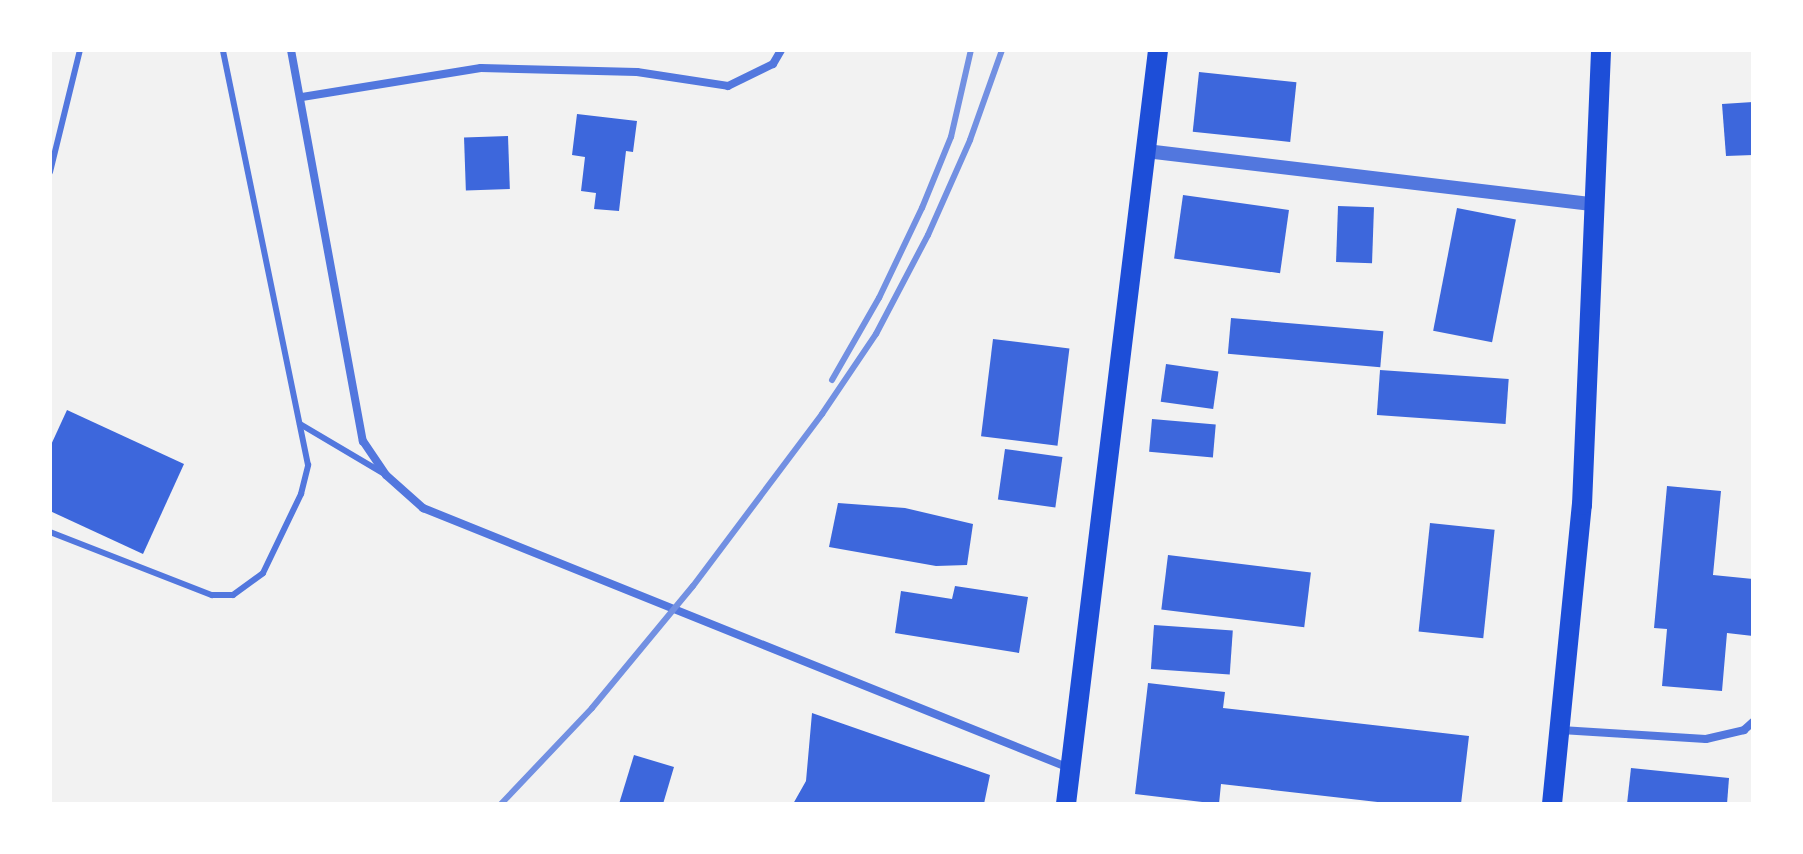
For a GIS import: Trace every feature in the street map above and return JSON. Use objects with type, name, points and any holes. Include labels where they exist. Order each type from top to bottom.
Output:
[{"type":"main road","points":[[1066,804],[1158,50]]},
{"type":"main road","points":[[1552,804],[1582,505],[1601,50]]},
{"type":"street","points":[[291,50],[363,441],[386,475],[423,508],[1070,768]]},
{"type":"street","points":[[302,97],[481,68],[637,72],[728,86],[773,64],[781,50]]},
{"type":"street","points":[[1146,151],[1596,205]]},
{"type":"street","points":[[1561,730],[1706,739],[1744,730],[1753,722]]},
{"type":"lane","points":[[50,172],[80,50]]},
{"type":"lane","points":[[50,532],[212,595],[233,595],[263,573],[301,494],[308,465],[223,50]]},
{"type":"lane","points":[[300,424],[386,475]]},
{"type":"building","points":[[1199,72],[1296,82],[1290,142],[1193,132]]},
{"type":"building","points":[[1753,102],[1753,155],[1726,156],[1722,104]]},
{"type":"building","points":[[577,114],[637,121],[633,152],[626,151],[619,211],[594,209],[596,193],[581,191],[585,157],[572,155]]},
{"type":"building","points":[[508,136],[510,189],[466,191],[464,138]]},
{"type":"building","points":[[1183,195],[1289,210],[1280,273],[1174,258]]},
{"type":"building","points":[[1338,206],[1374,207],[1372,263],[1336,262]]},
{"type":"building","points":[[1457,208],[1516,219],[1492,342],[1433,331]]},
{"type":"building","points":[[1231,318],[1383,331],[1380,367],[1228,354]]},
{"type":"building","points":[[993,339],[1069,348],[1057,446],[981,436]]},
{"type":"building","points":[[1166,364],[1218,371],[1213,409],[1161,402]]},
{"type":"building","points":[[1380,370],[1509,379],[1506,424],[1377,415]]},
{"type":"building","points":[[67,410],[184,464],[143,554],[50,511],[50,447]]},
{"type":"building","points":[[1152,419],[1216,425],[1213,457],[1149,452]]},
{"type":"building","points":[[1005,449],[1062,457],[1055,508],[998,500]]},
{"type":"building","points":[[1667,486],[1721,491],[1713,575],[1753,579],[1753,636],[1727,633],[1722,691],[1662,686],[1667,629],[1654,628]]},
{"type":"building","points":[[838,503],[905,508],[973,524],[967,565],[936,566],[829,547]]},
{"type":"building","points":[[1430,523],[1495,530],[1483,638],[1419,631]]},
{"type":"building","points":[[1168,555],[1311,573],[1304,627],[1161,610]]},
{"type":"building","points":[[955,586],[1028,597],[1019,653],[895,633],[901,591],[952,599]]},
{"type":"building","points":[[1154,625],[1233,631],[1230,674],[1151,669]]},
{"type":"building","points":[[1148,683],[1225,692],[1223,708],[1469,736],[1461,804],[1395,804],[1221,784],[1219,804],[1135,794]]},
{"type":"building","points":[[812,713],[990,775],[984,804],[793,804],[806,781]]},
{"type":"building","points":[[634,755],[674,767],[663,804],[619,804]]},
{"type":"building","points":[[1631,768],[1729,778],[1727,804],[1627,804]]},
{"type":"railway","points":[[832,380],[879,298],[922,208],[951,137],[971,50]]},
{"type":"railway","points":[[501,804],[592,708],[693,586],[822,414],[876,334],[928,235],[970,140],[1002,50]]}]
